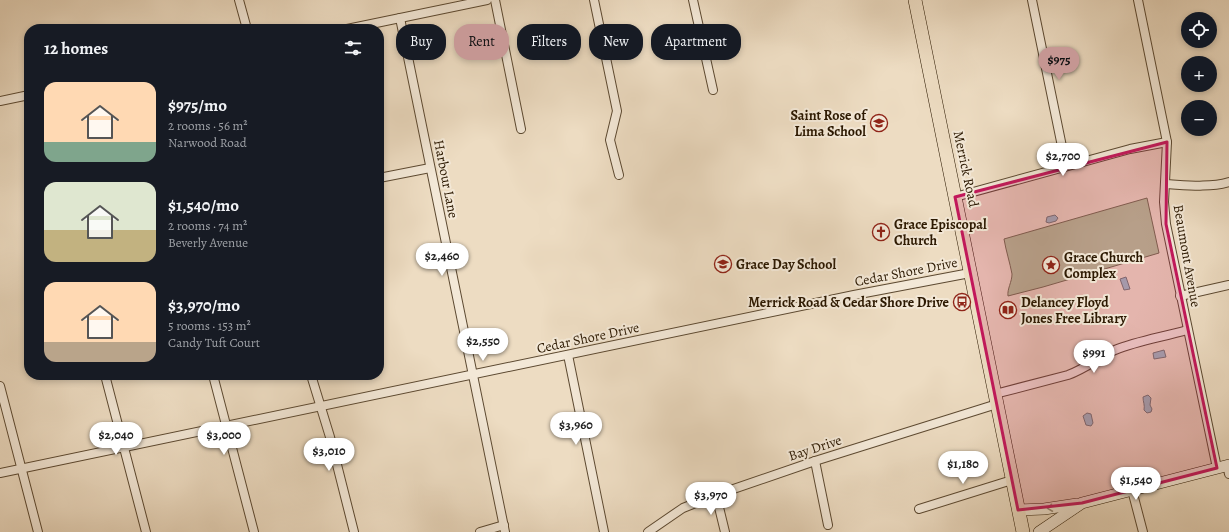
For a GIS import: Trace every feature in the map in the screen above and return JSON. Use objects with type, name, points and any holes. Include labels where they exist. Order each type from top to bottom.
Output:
[{"type":"main road","name":"Merrick Road","points":[[915,0],[1023,532]]},
{"type":"main road","points":[[1018,510],[1044,509],[1082,503],[1226,468]]},
{"type":"main road","points":[[1039,532],[1082,503]]},
{"type":"street","points":[[239,0],[246,24]]},
{"type":"street","points":[[371,24],[487,0]]},
{"type":"street","points":[[496,0],[521,130]]},
{"type":"street","points":[[594,0],[617,111],[610,140],[619,175]]},
{"type":"street","points":[[693,0],[713,90]]},
{"type":"street","points":[[1032,0],[1066,166]]},
{"type":"street","name":"Beaumont Avenue","points":[[1138,0],[1167,142],[1164,202],[1166,224],[1187,330],[1226,468]]},
{"type":"street","name":"Harbour Lane","points":[[400,18],[504,528]]},
{"type":"street","points":[[0,101],[24,96]]},
{"type":"street","points":[[955,197],[1130,149],[1167,142]]},
{"type":"street","points":[[384,177],[430,168]]},
{"type":"street","points":[[1165,184],[1205,186],[1220,185],[1229,182]]},
{"type":"street","name":"Cedar Shore Drive","points":[[0,473],[861,294],[970,273]]},
{"type":"street","points":[[1180,296],[1229,285]]},
{"type":"street","name":"Bay Drive","points":[[648,532],[683,508],[815,461],[1068,375],[1083,369],[1106,354],[1124,347],[1187,330]]},
{"type":"street","points":[[568,355],[604,532]]},
{"type":"street","points":[[106,380],[146,532]]},
{"type":"street","points":[[214,380],[254,532]]},
{"type":"street","points":[[312,380],[330,437],[354,532]]},
{"type":"street","points":[[0,386],[38,532]]},
{"type":"street","points":[[815,461],[828,526]]},
{"type":"street","points":[[919,509],[1012,480]]},
{"type":"street","points":[[1132,490],[1143,532]]},
{"type":"street","points":[[716,496],[725,532]]},
{"type":"street","points":[[480,532],[504,528]]},
{"type":"highlighted area","points":[[1167,142],[1166,224],[1217,468],[1082,503],[1018,510],[955,197]]},
{"type":"green space","name":"Grace Church Complex","points":[[1147,198],[1159,253],[1008,296],[1012,274],[1004,239]]},
{"type":"water","points":[[1055,215],[1058,218],[1056,221],[1049,223],[1046,222],[1047,217]]},
{"type":"water","points":[[1126,277],[1130,289],[1124,290],[1120,279]]},
{"type":"water","points":[[1164,350],[1166,357],[1154,359],[1153,353]]},
{"type":"water","points":[[1148,395],[1151,398],[1150,405],[1152,409],[1151,412],[1147,413],[1144,410],[1143,397]]},
{"type":"water","points":[[1087,413],[1091,414],[1093,423],[1091,426],[1086,425],[1083,416]]},
{"type":"place","name":"Saint Rose of Lima School","points":[[879,123]]},
{"type":"place","name":"Grace Episcopal Church","points":[[881,232]]},
{"type":"place","name":"Grace Day School","points":[[723,264]]},
{"type":"place","name":"Grace Church Complex","points":[[1051,265]]},
{"type":"place","name":"Merrick Road & Cedar Shore Drive","points":[[962,302]]},
{"type":"place","name":"Delancey Floyd Jones Free Library","points":[[1008,310]]}]
